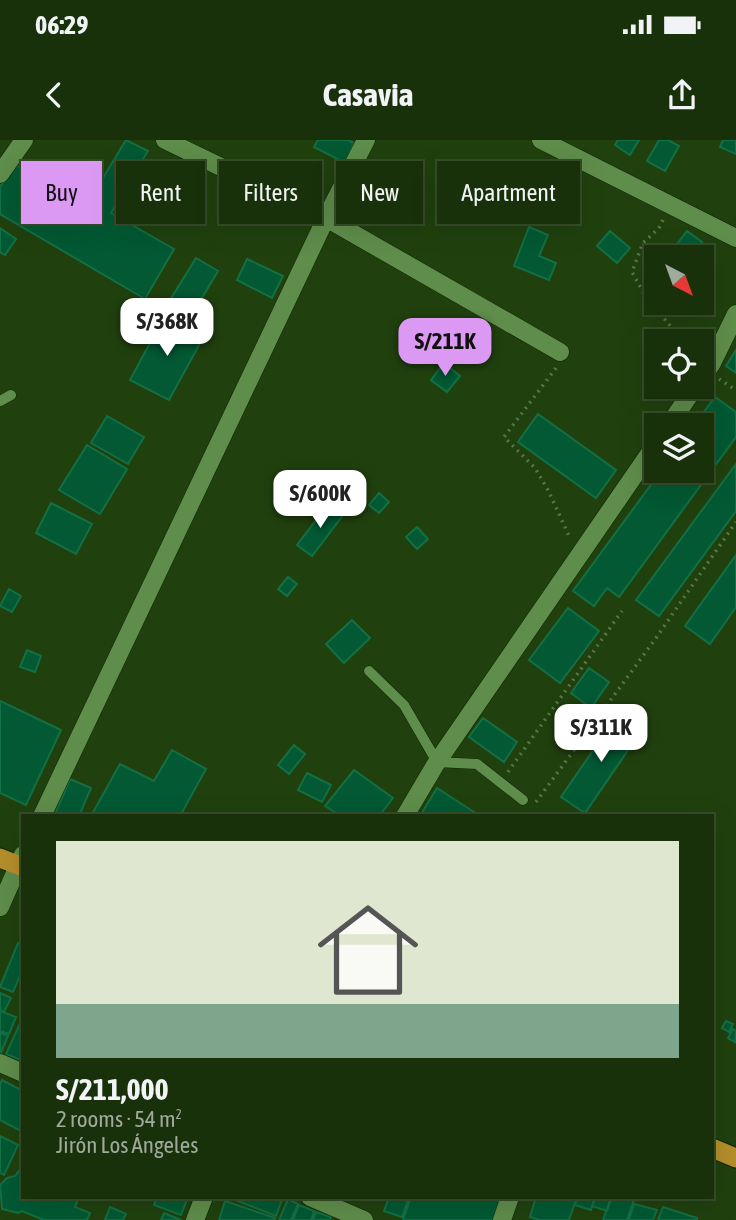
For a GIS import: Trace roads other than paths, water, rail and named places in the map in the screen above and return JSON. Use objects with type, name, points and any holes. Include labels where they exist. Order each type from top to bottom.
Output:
[{"type":"highway","points":[[714,1150],[736,1158]]},
{"type":"street","points":[[0,174],[24,140]]},
{"type":"street","points":[[165,140],[326,218],[560,352]]},
{"type":"street","points":[[43,814],[326,218],[366,140]]},
{"type":"street","points":[[548,141],[736,238]]},
{"type":"street","points":[[714,359],[736,314]]},
{"type":"street","points":[[406,814],[437,762],[644,462]]},
{"type":"street","points":[[0,907],[16,861]]},
{"type":"street","points":[[0,1063],[21,1072]]},
{"type":"street","points":[[195,1220],[203,1199]]},
{"type":"street","points":[[315,1199],[365,1220]]},
{"type":"street","points":[[502,1220],[509,1199]]},
{"type":"lane","points":[[0,401],[11,395]]},
{"type":"lane","points":[[369,671],[404,705],[437,762],[477,764],[523,800]]}]
